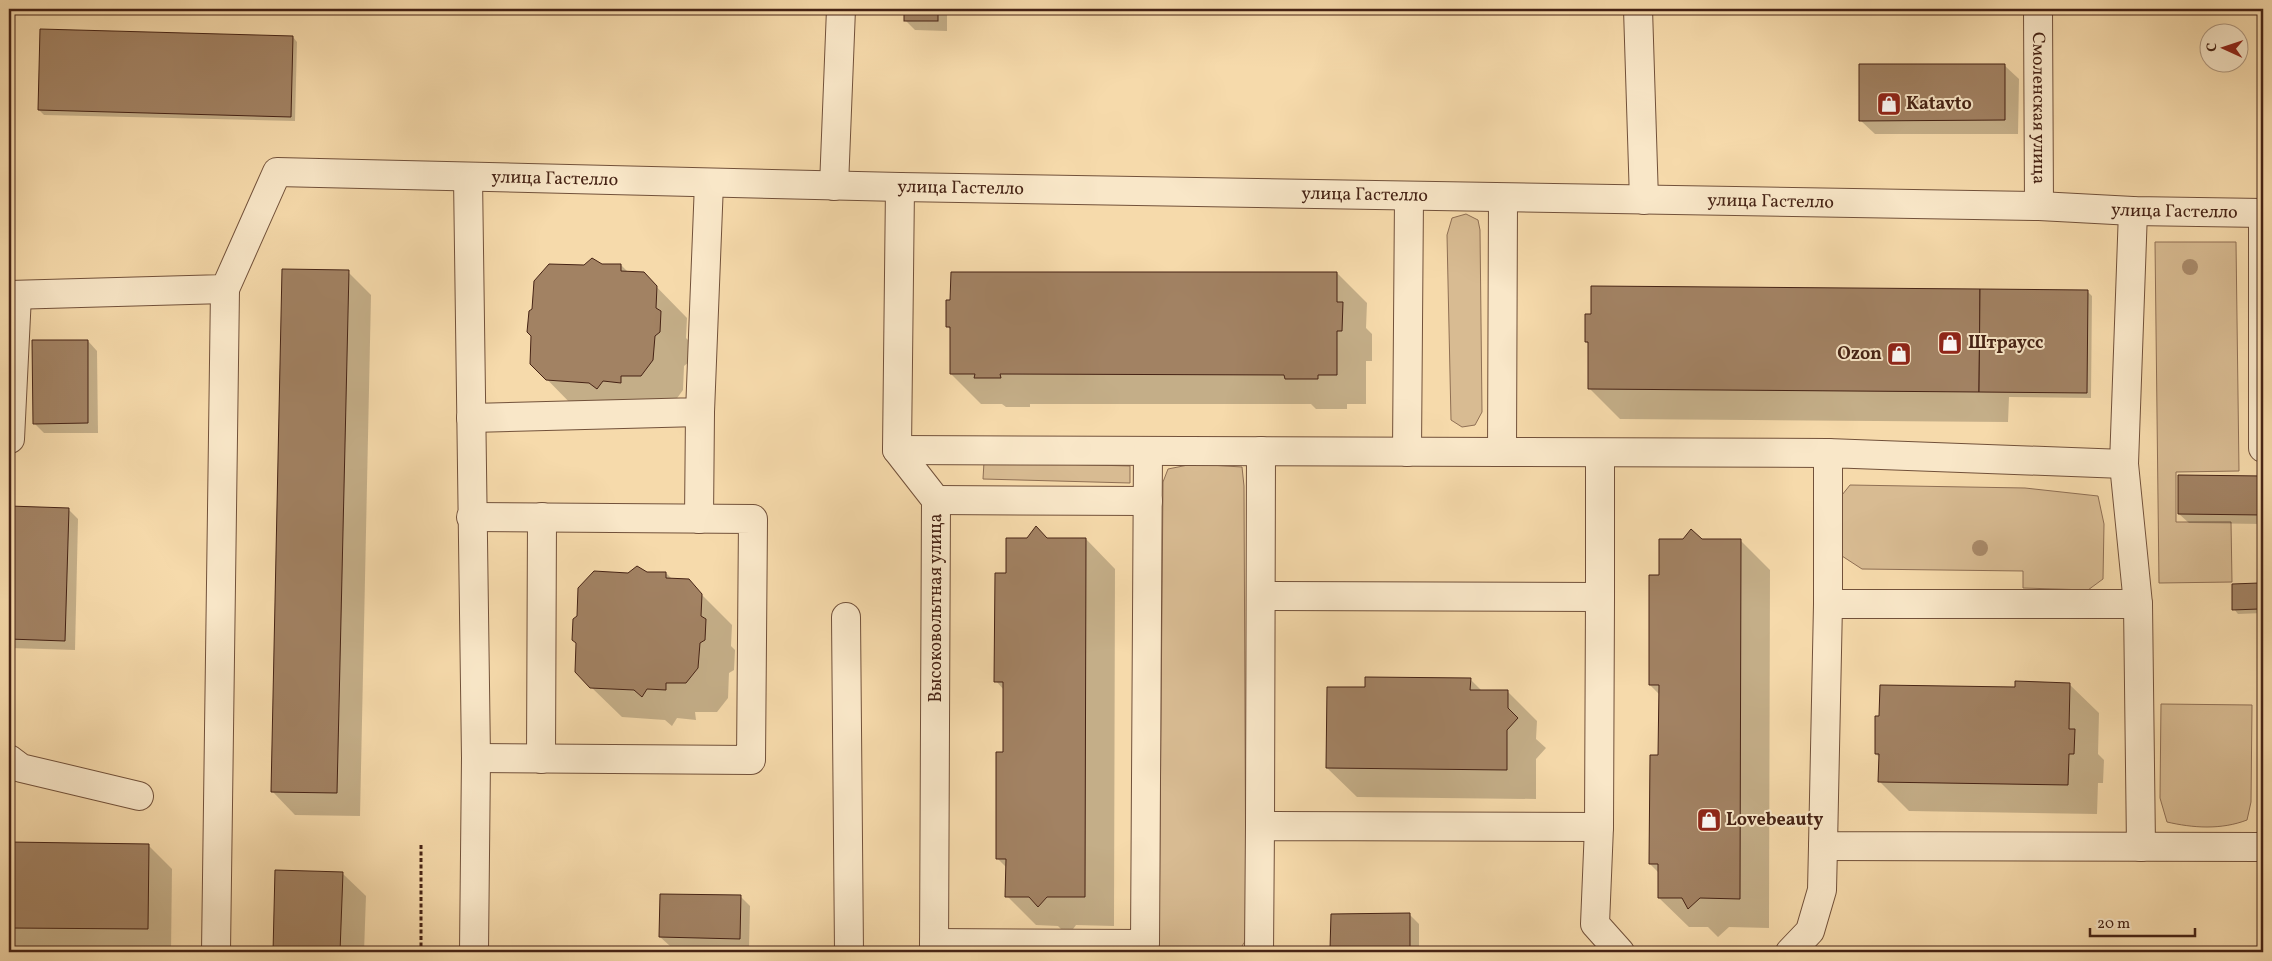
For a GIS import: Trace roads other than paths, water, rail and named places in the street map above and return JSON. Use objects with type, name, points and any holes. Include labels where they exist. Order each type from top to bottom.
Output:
[{"type":"street","points":[[834,186],[841,9]]},
{"type":"street","points":[[1638,9],[1644,200]]},
{"type":"street","name":"Смоленская улица","points":[[2038,9],[2038,206]]},
{"type":"street","name":"улица Гастелло","points":[[225,289],[277,172],[834,186],[2038,206],[2134,211],[2263,213]]},
{"type":"street","points":[[468,177],[471,517],[476,758],[474,952]]},
{"type":"street","points":[[699,519],[700,412],[709,183]]},
{"type":"street","points":[[900,187],[897,450],[1828,453],[2124,464]]},
{"type":"street","points":[[1407,452],[1409,197]]},
{"type":"street","points":[[1502,452],[1503,198]]},
{"type":"street","points":[[2134,211],[2124,464],[2138,604],[2141,847]]},
{"type":"street","points":[[2263,213],[2263,448]]},
{"type":"street","points":[[10,439],[13,295],[225,289],[216,952]]},
{"type":"street","points":[[471,418],[700,412]]},
{"type":"street","name":"Высоковольтная улица","points":[[897,450],[936,500],[934,948]]},
{"type":"street","points":[[934,948],[1144,944],[1148,451]]},
{"type":"street","points":[[1260,952],[1261,452]]},
{"type":"street","points":[[1600,453],[1599,828],[1595,924],[1620,952]]},
{"type":"street","points":[[1790,952],[1810,931],[1822,890],[1828,604],[1828,453]]},
{"type":"street","points":[[936,500],[1148,501]]},
{"type":"street","points":[[471,517],[753,519],[751,760],[476,758]]},
{"type":"street","points":[[541,759],[542,517]]},
{"type":"street","points":[[1261,596],[1600,597]]},
{"type":"street","points":[[1828,604],[2138,604]]},
{"type":"street","points":[[846,617],[849,952]]},
{"type":"street","points":[[9,759],[20,768],[140,796]]},
{"type":"street","points":[[1260,826],[1599,828]]},
{"type":"street","points":[[1824,846],[2263,848]]},
{"type":"place","name":"Katavto","points":[[1889,104]]},
{"type":"place","name":"Штраусс","points":[[1950,343]]},
{"type":"place","name":"Ozon","points":[[1899,354]]},
{"type":"place","name":"Lovebeauty","points":[[1709,820]]}]
